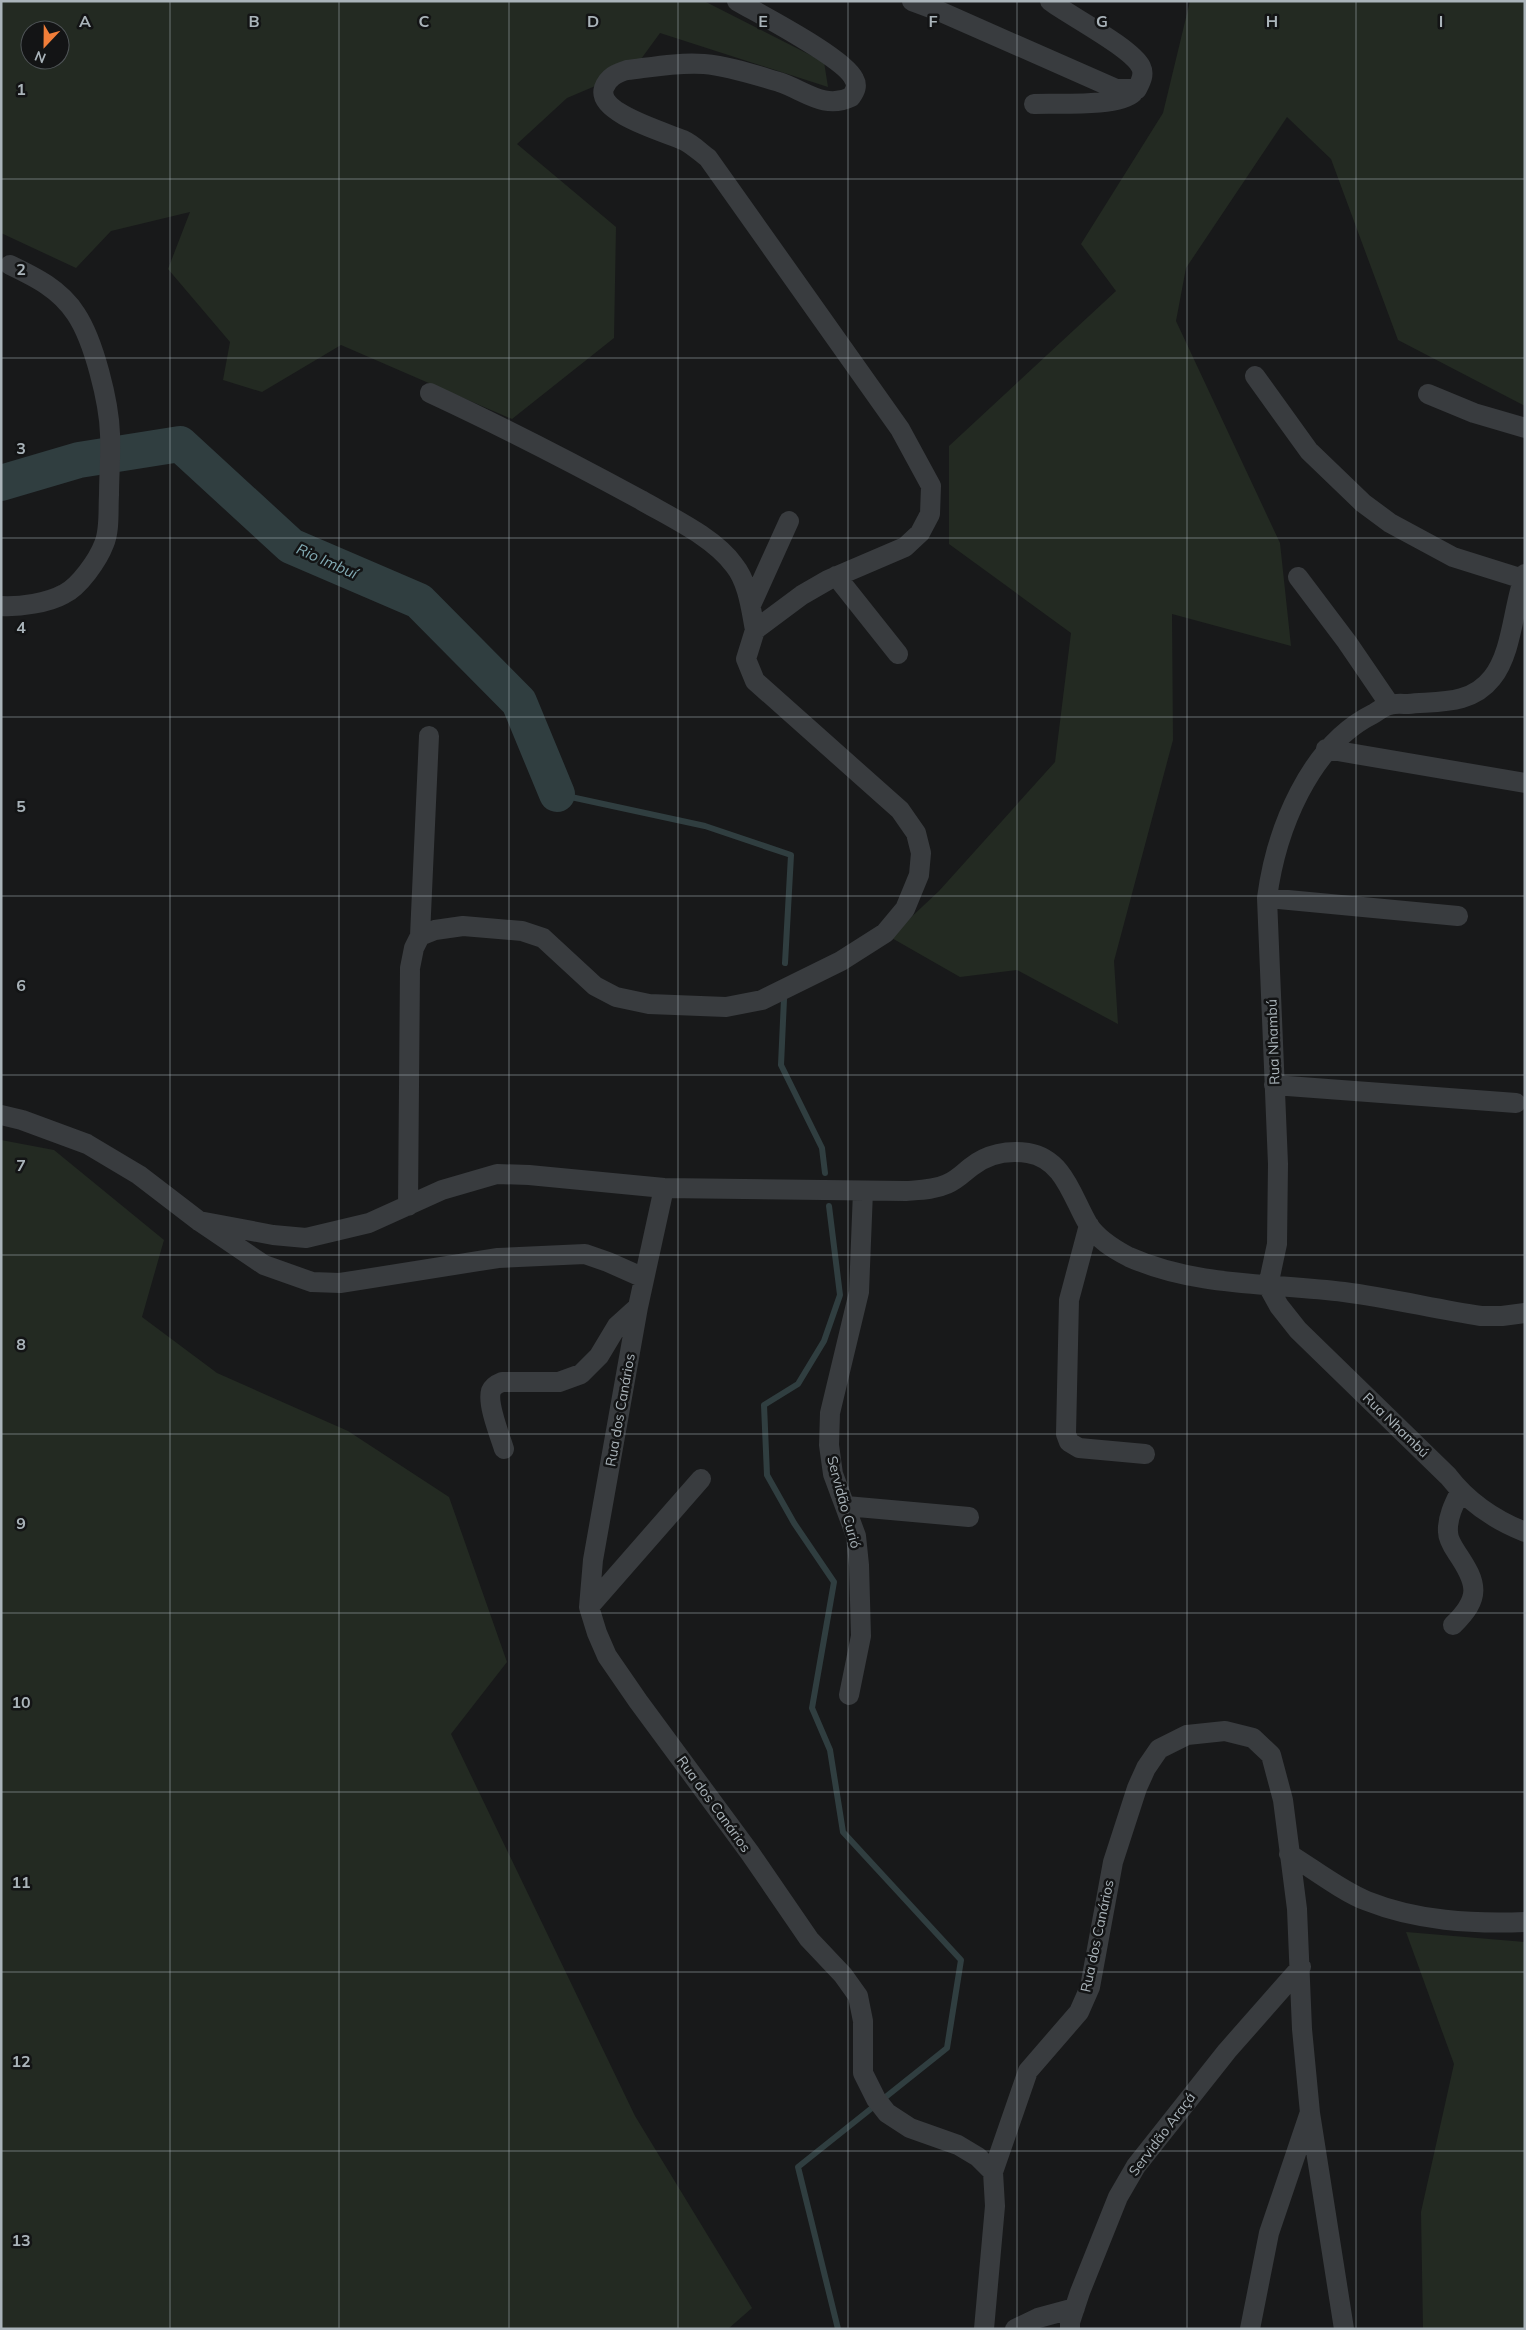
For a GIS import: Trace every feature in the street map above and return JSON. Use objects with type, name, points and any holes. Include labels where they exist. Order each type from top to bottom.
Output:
[{"type":"street","points":[[737,1],[816,47],[845,68],[854,78],[856,84],[851,97],[841,102],[822,101],[782,83],[736,70],[703,64],[627,70],[617,73],[607,82],[603,91],[605,100],[617,112],[685,141],[708,158],[900,429],[930,486],[930,514],[920,533],[904,547],[836,576],[802,595],[755,630]]},
{"type":"street","points":[[912,1],[938,10],[1116,89],[1137,90]]},
{"type":"street","points":[[1034,104],[1104,102],[1129,97],[1137,90],[1142,76],[1142,68],[1114,42],[1050,1]]},
{"type":"street","points":[[1,606],[19,607],[65,594],[87,574],[105,544],[108,522],[110,433],[98,368],[76,314],[57,292],[35,277],[10,265]]},
{"type":"street","points":[[1255,376],[1309,451],[1363,503],[1390,523],[1453,557],[1524,576]]},
{"type":"street","points":[[420,936],[435,930],[464,926],[522,931],[542,938],[595,986],[616,997],[649,1004],[726,1007],[762,1000],[841,961],[885,933],[905,909],[919,875],[920,854],[916,833],[900,810],[755,681],[746,660],[755,630],[751,605],[735,565],[713,544],[680,522],[519,434],[430,393]]},
{"type":"street","points":[[1428,394],[1474,413],[1525,428]]},
{"type":"street","points":[[751,605],[789,521]]},
{"type":"street","points":[[836,576],[898,654]]},
{"type":"street","name":"Rua Nhambú","points":[[1524,576],[1503,656],[1493,678],[1478,692],[1460,700],[1390,705],[1358,721],[1326,749],[1308,778],[1284,830],[1270,873],[1267,898],[1278,1205],[1277,1244],[1268,1286],[1279,1306],[1298,1330],[1448,1476],[1460,1492],[1504,1524],[1525,1532]]},
{"type":"street","points":[[1298,577],[1347,642],[1390,705]]},
{"type":"street","points":[[408,1206],[410,968],[414,948],[420,936],[429,736]]},
{"type":"street","points":[[1326,749],[1525,783]]},
{"type":"street","points":[[1267,898],[1458,916]]},
{"type":"street","points":[[1274,1085],[1516,1103]]},
{"type":"street","points":[[1,1115],[22,1120],[87,1144],[139,1175],[199,1221],[264,1266],[312,1282],[340,1283],[498,1258],[585,1254],[644,1278]]},
{"type":"street","points":[[199,1221],[274,1235],[306,1238],[369,1223],[442,1190],[497,1174],[529,1175],[664,1188],[863,1191],[934,1189],[961,1176],[972,1166],[988,1157],[1009,1151],[1044,1157],[1069,1184],[1089,1226],[1106,1244],[1129,1257],[1164,1269],[1234,1283],[1382,1298],[1481,1316],[1525,1313]]},
{"type":"street","name":"Rua dos Canários","points":[[664,1188],[638,1307],[593,1560],[589,1607],[596,1633],[607,1656],[750,1853],[809,1939],[843,1975],[858,1996],[863,2021],[863,2073],[882,2106],[910,2128],[958,2146],[978,2157],[993,2172],[1028,2071],[1079,2012],[1090,1987],[1113,1862],[1137,1788],[1146,1768],[1159,1748],[1187,1735],[1225,1731],[1254,1738],[1270,1755],[1279,1779],[1297,1909],[1301,1967],[1302,2029],[1310,2113],[1344,2329]]},
{"type":"street","name":"Servidão Curió","points":[[849,1694],[860,1636],[862,1613],[856,1536],[834,1474],[830,1455],[830,1413],[859,1292],[863,1191]]},
{"type":"street","points":[[1089,1226],[1069,1300],[1066,1434],[1069,1442],[1079,1448],[1145,1454]]},
{"type":"street","points":[[504,1449],[491,1404],[491,1392],[494,1385],[502,1382],[559,1382],[581,1374],[599,1356],[617,1326],[638,1307]]},
{"type":"street","points":[[589,1607],[700,1479]]},
{"type":"street","points":[[1453,1625],[1467,1612],[1474,1594],[1473,1580],[1452,1546],[1448,1533],[1452,1509],[1460,1492]]},
{"type":"street","points":[[846,1506],[969,1517]]},
{"type":"street","points":[[1289,1854],[1365,1901],[1402,1913],[1451,1920],[1525,1922]]},
{"type":"street","name":"Servidão Araçá","points":[[1070,2329],[1075,2308],[1118,2197],[1136,2166],[1227,2051],[1301,1967]]},
{"type":"street","points":[[1250,2329],[1269,2232],[1310,2113]]},
{"type":"street","points":[[984,2329],[995,2206],[993,2172]]},
{"type":"street","points":[[1015,2329],[1038,2318],[1075,2308]]},
{"type":"shaded area","points":[[1,1],[704,1],[824,62],[828,87],[660,33],[633,70],[567,98],[517,144],[616,227],[614,338],[512,419],[341,345],[262,392],[223,380],[230,342],[168,269],[190,212],[111,231],[76,268],[1,233]]},
{"type":"shaded area","points":[[1190,1],[1525,1],[1525,406],[1398,340],[1331,159],[1287,117],[1186,268],[1176,321],[1280,543],[1291,646],[1172,614],[1173,740],[1114,961],[1118,1024],[1017,970],[960,977],[890,937],[939,891],[1055,762],[1071,633],[949,544],[949,446],[1116,291],[1081,244],[1163,113]]},
{"type":"shaded area","points":[[1,1140],[54,1150],[164,1240],[142,1317],[217,1373],[348,1431],[449,1497],[507,1662],[451,1734],[635,2116],[752,2308],[728,2329],[1,2329]]},
{"type":"shaded area","points":[[1406,1932],[1525,1942],[1525,2329],[1423,2329],[1421,2212],[1454,2064]]},
{"type":"waterway","name":"Rio Imbuí","points":[[1,483],[79,460],[180,444],[291,546],[419,601],[519,702],[557,794]]},
{"type":"waterway","points":[[557,794],[705,826],[791,855],[785,963]]},
{"type":"waterway","points":[[784,999],[781,1065],[822,1148],[825,1173]]},
{"type":"waterway","points":[[829,1206],[840,1295],[824,1341],[798,1384],[764,1405],[767,1475],[794,1523],[834,1582],[812,1708],[830,1750],[843,1832],[961,1960],[947,2048],[798,2167],[838,2329]]}]
